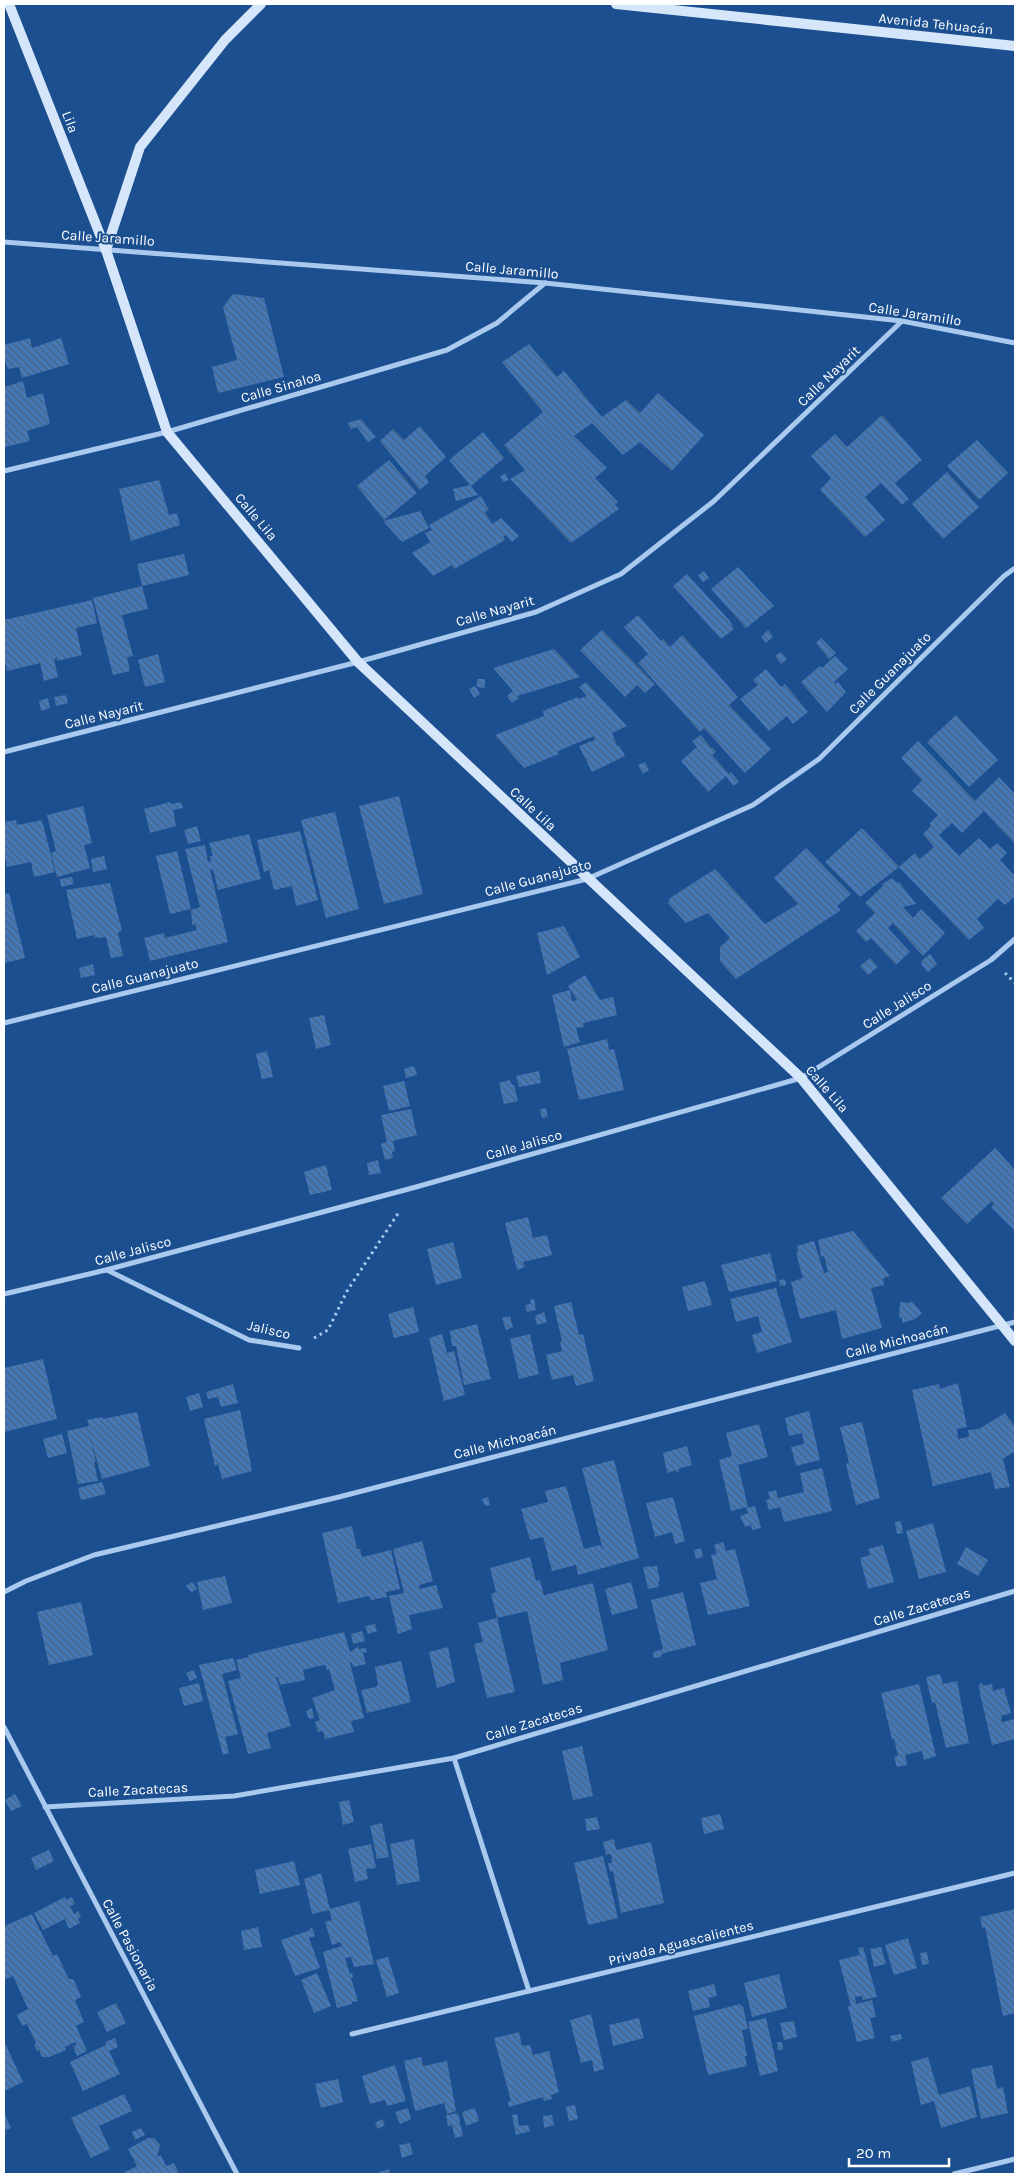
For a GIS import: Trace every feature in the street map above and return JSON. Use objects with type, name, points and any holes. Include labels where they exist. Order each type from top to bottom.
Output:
[{"type":"street","name":"Lila","points":[[9,4],[106,250]]},
{"type":"street","points":[[106,250],[140,147],[226,40],[261,4]]},
{"type":"street","name":"Avenida Tehuacán","points":[[616,4],[1015,46]]},
{"type":"street","name":"Calle Jaramillo","points":[[4,242],[545,283],[902,321],[1015,343]]},
{"type":"street","name":"Calle Lila","points":[[106,250],[167,432],[358,662],[801,1078],[1004,1325],[1015,1341]]},
{"type":"street","name":"Calle Sinaloa","points":[[4,471],[167,432],[447,350],[497,323],[545,283]]},
{"type":"street","name":"Calle Nayarit","points":[[4,752],[358,662],[536,612],[621,574],[714,501],[902,321]]},
{"type":"street","name":"Calle Guanajuato","points":[[4,1023],[587,879],[753,805],[819,758],[1004,576],[1015,568]]},
{"type":"street","name":"Calle Jalisco","points":[[4,1294],[106,1270],[416,1187],[801,1078],[991,960],[1015,939]]},
{"type":"street","name":"Jalisco","points":[[106,1270],[249,1340],[299,1348]]},
{"type":"street","name":"Calle Michoacán","points":[[4,1592],[26,1581],[94,1555],[339,1497],[1015,1322]]},
{"type":"street","name":"Calle Zacatecas","points":[[45,1807],[234,1796],[454,1758],[1015,1591]]},
{"type":"street","name":"Calle Pasionaria","points":[[4,1727],[237,2174]]},
{"type":"street","points":[[454,1758],[529,1991]]},
{"type":"street","name":"Privada Aguascalientes","points":[[352,2034],[1015,1873]]},
{"type":"street","points":[[954,2174],[1015,2159]]},
{"type":"path","name":"Jalisco","points":[[299,1348],[328,1330],[347,1291],[416,1187]]},
{"type":"building","points":[[233,294],[264,298],[284,377],[218,393],[212,367],[237,360],[223,307]]},
{"type":"building","points":[[30,338],[32,348],[61,338],[69,364],[22,378],[19,367],[8,369],[4,358],[4,345]]},
{"type":"building","points":[[529,344],[557,377],[564,371],[602,417],[626,400],[640,413],[658,393],[704,435],[672,471],[640,442],[623,455],[592,423],[574,436],[607,468],[595,478],[618,502],[615,505],[619,509],[571,543],[510,479],[525,470],[504,445],[543,412],[502,362]]},
{"type":"building","points":[[23,381],[27,398],[43,393],[50,424],[27,431],[30,441],[5,447],[4,387]]},
{"type":"building","points":[[882,415],[922,460],[895,483],[909,499],[902,505],[881,483],[865,497],[885,520],[865,537],[820,490],[831,478],[811,456],[835,434],[847,447]]},
{"type":"building","points":[[361,419],[376,437],[368,442],[357,427],[351,429],[347,423]]},
{"type":"building","points":[[420,426],[446,457],[425,476],[429,482],[420,490],[380,441],[393,429],[404,440]]},
{"type":"building","points":[[483,432],[504,458],[471,486],[478,495],[456,501],[453,489],[470,485],[449,460]]},
{"type":"building","points":[[977,440],[1008,473],[979,500],[947,466]]},
{"type":"building","points":[[389,460],[417,493],[384,520],[357,486]]},
{"type":"building","points":[[947,472],[979,507],[943,539],[912,504]]},
{"type":"building","points":[[505,473],[509,480],[503,482],[500,477]]},
{"type":"building","points":[[159,480],[169,515],[177,513],[180,525],[131,541],[119,489]]},
{"type":"building","points":[[481,496],[489,510],[485,512],[492,524],[501,518],[519,536],[512,542],[506,535],[503,537],[505,540],[454,569],[452,565],[433,576],[412,553],[430,542],[425,533],[432,530],[429,525]]},
{"type":"building","points":[[420,511],[429,528],[402,542],[383,521]]},
{"type":"building","points":[[184,554],[189,575],[142,586],[137,564]]},
{"type":"building","points":[[738,567],[774,606],[746,628],[711,589]]},
{"type":"building","points":[[704,571],[709,578],[703,582],[698,575]]},
{"type":"building","points":[[687,574],[730,621],[734,629],[721,639],[673,586]]},
{"type":"building","points":[[142,586],[148,609],[122,615],[133,656],[127,657],[130,671],[113,675],[93,598]]},
{"type":"building","points":[[92,600],[97,623],[76,628],[82,655],[57,661],[57,658],[54,659],[58,677],[44,681],[40,663],[7,671],[4,658],[4,620]]},
{"type":"building","points":[[638,615],[661,641],[663,639],[670,647],[682,635],[738,697],[729,705],[771,749],[745,773],[704,728],[700,732],[638,663],[648,654],[624,627]]},
{"type":"building","points":[[602,630],[655,684],[645,693],[637,685],[625,697],[580,650]]},
{"type":"building","points":[[768,630],[773,637],[766,643],[761,637]]},
{"type":"building","points":[[821,638],[836,653],[829,659],[816,643]]},
{"type":"building","points":[[554,649],[580,677],[517,696],[519,698],[512,703],[507,696],[513,691],[493,668]]},
{"type":"building","points":[[781,652],[787,659],[781,664],[775,656]]},
{"type":"building","points":[[158,654],[165,682],[145,687],[138,660]]},
{"type":"building","points":[[835,656],[848,669],[834,682],[835,684],[838,682],[846,692],[827,712],[801,682],[820,666],[822,668]]},
{"type":"building","points":[[766,669],[781,687],[785,684],[808,712],[793,724],[787,716],[769,731],[740,699],[758,685],[753,680]]},
{"type":"building","points":[[477,679],[485,679],[485,688],[477,687]]},
{"type":"building","points":[[586,682],[627,726],[612,733],[617,746],[619,745],[625,756],[592,772],[579,746],[595,740],[594,736],[558,751],[559,754],[524,768],[495,735],[544,716],[543,711],[578,697],[579,699],[587,696],[579,687]]},
{"type":"building","points":[[475,686],[480,694],[474,698],[469,689]]},
{"type":"building","points":[[66,695],[68,703],[56,706],[54,697]]},
{"type":"building","points":[[48,698],[50,708],[41,711],[39,701]]},
{"type":"building","points":[[956,715],[998,760],[969,787],[927,742]]},
{"type":"building","points":[[701,735],[716,752],[712,755],[739,782],[733,786],[726,776],[708,792],[681,761],[697,747],[692,741]]},
{"type":"building","points":[[918,741],[975,801],[999,777],[1015,794],[1015,844],[984,811],[962,833],[952,823],[939,835],[959,856],[979,838],[990,849],[997,843],[1007,853],[1000,860],[1015,876],[1015,896],[1005,905],[998,899],[977,919],[984,928],[969,940],[899,867],[915,853],[920,859],[934,847],[923,834],[938,815],[912,791],[922,780],[901,758]]},
{"type":"building","points":[[645,762],[649,770],[643,774],[638,765]]},
{"type":"building","points":[[399,796],[423,894],[384,904],[359,806]]},
{"type":"building","points":[[170,802],[171,804],[181,802],[183,808],[173,810],[176,826],[150,833],[144,809]]},
{"type":"building","points":[[83,806],[92,843],[84,845],[90,868],[57,877],[51,853],[56,851],[47,815]]},
{"type":"building","points":[[335,812],[359,909],[326,918],[301,820]]},
{"type":"building","points":[[16,820],[17,825],[42,820],[55,872],[34,877],[31,862],[7,867],[4,852],[4,822]]},
{"type":"building","points":[[197,826],[201,841],[188,844],[184,830]]},
{"type":"building","points":[[862,828],[899,867],[860,897],[825,862]]},
{"type":"building","points":[[300,831],[318,900],[296,906],[292,886],[274,890],[269,870],[264,872],[257,840]]},
{"type":"building","points":[[249,834],[261,879],[218,890],[213,869],[210,870],[228,942],[150,961],[144,938],[164,933],[165,938],[197,930],[195,924],[192,925],[191,910],[200,907],[185,849],[205,845],[208,862],[211,861],[210,856],[213,856],[209,843]]},
{"type":"building","points":[[806,848],[851,894],[837,906],[841,910],[736,979],[720,961],[720,947],[730,938],[708,913],[686,923],[668,903],[670,898],[715,869],[765,924],[798,904],[774,878]]},
{"type":"building","points":[[177,851],[191,909],[170,914],[156,856]]},
{"type":"building","points":[[104,856],[107,869],[93,872],[91,859]]},
{"type":"building","points":[[72,877],[74,884],[61,887],[60,879]]},
{"type":"building","points":[[892,878],[897,883],[899,882],[916,904],[903,907],[913,918],[921,909],[945,933],[923,956],[893,923],[888,928],[910,952],[896,965],[871,938],[866,942],[856,931],[875,913],[865,903],[883,886],[882,884]]},
{"type":"building","points":[[110,883],[122,931],[118,932],[123,956],[111,958],[106,937],[95,938],[94,935],[77,939],[66,890]]},
{"type":"building","points":[[9,893],[25,958],[4,963],[4,894]]},
{"type":"building","points":[[564,926],[580,957],[547,975],[537,933]]},
{"type":"building","points":[[930,954],[937,964],[928,972],[921,964],[923,963],[921,961]]},
{"type":"building","points":[[870,958],[878,967],[868,975],[860,966]]},
{"type":"building","points":[[93,964],[95,975],[81,978],[79,968]]},
{"type":"building","points":[[585,975],[600,1000],[613,997],[617,1015],[583,1023],[584,1027],[576,1028],[580,1042],[564,1047],[552,995],[570,990],[572,1001],[577,1000],[568,986]]},
{"type":"building","points":[[324,1015],[331,1045],[316,1049],[309,1018]]},
{"type":"building","points":[[607,1039],[609,1050],[614,1049],[624,1090],[579,1100],[567,1049]]},
{"type":"building","points":[[267,1051],[273,1077],[262,1079],[256,1054]]},
{"type":"building","points":[[414,1066],[417,1075],[406,1078],[404,1069]]},
{"type":"building","points":[[539,1071],[541,1083],[519,1087],[516,1076]]},
{"type":"building","points":[[510,1080],[512,1085],[514,1085],[518,1101],[504,1104],[499,1083]]},
{"type":"building","points":[[404,1081],[410,1106],[389,1111],[383,1086]]},
{"type":"building","points":[[546,1108],[548,1117],[542,1118],[540,1109]]},
{"type":"building","points":[[411,1109],[417,1135],[393,1141],[395,1151],[392,1152],[393,1158],[385,1160],[381,1144],[387,1142],[381,1115]]},
{"type":"building","points":[[995,1148],[1015,1170],[1015,1231],[991,1207],[994,1204],[992,1201],[967,1224],[941,1198]]},
{"type":"building","points":[[378,1160],[381,1173],[369,1175],[367,1163]]},
{"type":"building","points":[[326,1165],[332,1190],[310,1195],[304,1172]]},
{"type":"building","points":[[528,1217],[533,1238],[547,1235],[552,1255],[523,1262],[525,1267],[517,1270],[505,1223]]},
{"type":"building","points":[[853,1231],[890,1276],[883,1278],[884,1285],[871,1288],[882,1328],[842,1339],[836,1310],[800,1319],[791,1282],[803,1278],[796,1253],[798,1252],[797,1246],[814,1241],[824,1273],[828,1272],[824,1256],[821,1257],[818,1240]]},
{"type":"building","points":[[453,1242],[462,1278],[436,1285],[427,1249]]},
{"type":"building","points":[[770,1253],[777,1281],[729,1292],[721,1265]]},
{"type":"building","points":[[785,1279],[786,1285],[780,1286],[779,1280]]},
{"type":"building","points":[[705,1281],[712,1305],[688,1311],[682,1287]]},
{"type":"building","points":[[776,1288],[792,1342],[757,1353],[752,1335],[762,1332],[758,1316],[736,1322],[730,1299]]},
{"type":"building","points":[[534,1299],[536,1310],[527,1312],[525,1305],[531,1304],[530,1300]]},
{"type":"building","points":[[911,1300],[922,1313],[915,1319],[902,1323],[902,1318],[899,1317],[900,1302],[911,1303]]},
{"type":"building","points":[[571,1302],[579,1335],[583,1334],[594,1381],[576,1386],[573,1375],[552,1380],[546,1355],[562,1351],[560,1342],[562,1341],[554,1306]]},
{"type":"building","points":[[413,1307],[419,1332],[394,1338],[388,1314]]},
{"type":"building","points":[[544,1312],[547,1322],[537,1325],[535,1316]]},
{"type":"building","points":[[510,1316],[513,1327],[506,1330],[502,1318]]},
{"type":"building","points":[[477,1324],[491,1379],[464,1385],[456,1346],[452,1346],[450,1331]]},
{"type":"building","points":[[442,1334],[447,1353],[454,1351],[465,1395],[444,1401],[429,1338]]},
{"type":"building","points":[[530,1334],[539,1374],[519,1379],[510,1339]]},
{"type":"building","points":[[43,1359],[57,1419],[4,1432],[4,1368]]},
{"type":"building","points":[[958,1383],[967,1427],[957,1429],[958,1439],[969,1437],[968,1430],[979,1429],[1005,1413],[1015,1427],[1015,1451],[1003,1459],[1010,1487],[995,1489],[991,1472],[933,1486],[912,1390],[939,1384],[940,1389]]},
{"type":"building","points":[[233,1384],[238,1403],[221,1407],[218,1397],[208,1399],[206,1392]]},
{"type":"building","points":[[199,1393],[203,1407],[190,1411],[186,1397]]},
{"type":"building","points":[[240,1410],[252,1471],[222,1479],[218,1464],[215,1466],[204,1419]]},
{"type":"building","points":[[809,1411],[820,1460],[796,1466],[791,1447],[804,1444],[802,1433],[789,1436],[785,1418]]},
{"type":"building","points":[[137,1412],[150,1466],[102,1479],[88,1429],[96,1461],[94,1462],[98,1481],[78,1484],[67,1431],[89,1426],[87,1420],[102,1417],[103,1419]]},
{"type":"building","points":[[862,1422],[880,1498],[856,1505],[846,1464],[849,1463],[840,1427]]},
{"type":"building","points":[[759,1424],[768,1457],[738,1465],[748,1507],[731,1511],[719,1460],[732,1456],[726,1433]]},
{"type":"building","points":[[62,1434],[67,1453],[48,1458],[43,1439]]},
{"type":"building","points":[[687,1446],[692,1465],[678,1469],[679,1472],[677,1473],[676,1470],[667,1473],[663,1453]]},
{"type":"building","points":[[614,1460],[639,1558],[578,1575],[576,1565],[552,1571],[543,1537],[530,1540],[521,1509],[548,1502],[545,1491],[566,1486],[584,1549],[600,1545],[603,1550],[582,1468]]},
{"type":"building","points":[[822,1468],[832,1511],[784,1522],[780,1507],[769,1510],[766,1500],[770,1499],[768,1492],[776,1490],[778,1498],[804,1492],[800,1473]]},
{"type":"building","points":[[102,1482],[106,1494],[81,1500],[78,1488]]},
{"type":"building","points":[[488,1497],[490,1505],[485,1506],[482,1499]]},
{"type":"building","points":[[673,1497],[685,1541],[675,1544],[672,1532],[655,1537],[646,1503]]},
{"type":"building","points":[[755,1506],[761,1528],[752,1530],[751,1525],[745,1527],[740,1516],[748,1513],[746,1508]]},
{"type":"building","points":[[901,1521],[903,1533],[897,1534],[895,1522]]},
{"type":"building","points":[[933,1523],[946,1572],[919,1579],[906,1531]]},
{"type":"building","points":[[352,1526],[357,1549],[360,1549],[362,1557],[391,1550],[400,1589],[386,1592],[387,1597],[371,1600],[369,1596],[338,1603],[322,1533]]},
{"type":"building","points":[[422,1541],[433,1581],[419,1585],[420,1589],[436,1585],[443,1608],[409,1615],[412,1629],[398,1634],[389,1596],[404,1593],[393,1549]]},
{"type":"building","points":[[723,1542],[726,1551],[735,1549],[750,1606],[708,1615],[700,1583],[717,1579],[711,1555],[717,1554],[714,1545]]},
{"type":"building","points":[[883,1545],[894,1582],[868,1589],[860,1558],[870,1555],[868,1549]]},
{"type":"building","points":[[966,1547],[988,1560],[978,1576],[957,1564]]},
{"type":"building","points":[[701,1548],[703,1557],[696,1559],[694,1550]]},
{"type":"building","points":[[530,1557],[536,1581],[540,1580],[544,1595],[593,1583],[608,1650],[560,1663],[563,1680],[543,1685],[527,1611],[497,1618],[491,1594],[496,1592],[490,1568]]},
{"type":"building","points":[[657,1566],[660,1581],[658,1582],[659,1587],[648,1589],[643,1567]]},
{"type":"building","points":[[225,1576],[232,1603],[203,1610],[197,1582]]},
{"type":"building","points":[[192,1582],[197,1589],[191,1592],[186,1586]]},
{"type":"building","points":[[631,1582],[638,1608],[612,1615],[605,1589]]},
{"type":"building","points":[[683,1592],[696,1645],[664,1653],[661,1657],[654,1658],[653,1652],[663,1649],[651,1600]]},
{"type":"building","points":[[81,1602],[93,1655],[49,1665],[37,1612]]},
{"type":"building","points":[[497,1618],[515,1692],[487,1698],[474,1644],[483,1642],[478,1623]]},
{"type":"building","points":[[375,1624],[377,1631],[368,1634],[365,1626]]},
{"type":"building","points":[[362,1631],[365,1641],[353,1644],[351,1634]]},
{"type":"building","points":[[344,1632],[350,1652],[359,1646],[359,1649],[366,1648],[367,1652],[363,1653],[366,1664],[353,1667],[352,1663],[350,1663],[364,1718],[351,1721],[354,1732],[325,1739],[323,1731],[318,1732],[315,1722],[320,1720],[312,1698],[335,1690],[329,1669],[326,1670],[326,1665],[319,1666],[303,1670],[305,1680],[280,1685],[278,1677],[276,1677],[291,1726],[267,1733],[271,1748],[248,1754],[228,1681],[241,1678],[236,1660],[249,1657],[248,1655]]},
{"type":"building","points":[[448,1647],[455,1682],[437,1688],[429,1652]]},
{"type":"building","points":[[233,1658],[237,1670],[222,1674],[238,1734],[225,1737],[229,1753],[223,1755],[199,1665]]},
{"type":"building","points":[[401,1661],[411,1702],[367,1713],[361,1690],[376,1687],[378,1684],[375,1667]]},
{"type":"building","points":[[194,1670],[197,1678],[190,1681],[186,1673]]},
{"type":"building","points":[[940,1674],[943,1684],[957,1681],[969,1743],[946,1748],[935,1702],[932,1703],[926,1677]]},
{"type":"building","points":[[199,1683],[203,1701],[184,1706],[179,1688]]},
{"type":"building","points":[[982,1683],[983,1686],[992,1684],[993,1691],[1004,1688],[1011,1713],[1001,1716],[1002,1722],[1015,1719],[1015,1739],[992,1745],[980,1694],[979,1684]]},
{"type":"building","points":[[919,1684],[936,1756],[924,1760],[922,1751],[905,1755],[907,1765],[897,1767],[894,1757],[898,1756],[881,1693]]},
{"type":"building","points":[[312,1708],[314,1718],[309,1719],[306,1711]]},
{"type":"building","points":[[582,1746],[593,1796],[573,1800],[562,1751]]},
{"type":"building","points":[[15,1794],[22,1806],[11,1811],[5,1800]]},
{"type":"building","points":[[349,1800],[354,1822],[343,1825],[339,1802]]},
{"type":"building","points":[[720,1814],[724,1829],[704,1834],[701,1818]]},
{"type":"building","points":[[597,1817],[600,1829],[587,1831],[585,1819]]},
{"type":"building","points":[[382,1823],[389,1857],[377,1859],[370,1826]]},
{"type":"building","points":[[414,1839],[420,1881],[397,1885],[390,1844]]},
{"type":"building","points":[[614,1839],[616,1850],[651,1842],[664,1903],[621,1913],[613,1871],[610,1872],[608,1863],[612,1863],[611,1854],[606,1855],[603,1842]]},
{"type":"building","points":[[371,1844],[376,1868],[366,1869],[368,1879],[355,1882],[348,1849]]},
{"type":"building","points":[[49,1850],[54,1861],[36,1870],[31,1858]]},
{"type":"building","points":[[603,1856],[618,1918],[588,1925],[574,1863]]},
{"type":"building","points":[[294,1861],[300,1885],[260,1894],[255,1870]]},
{"type":"building","points":[[321,1873],[330,1909],[359,1901],[374,1964],[354,1967],[351,1957],[345,1958],[350,1974],[352,1973],[353,1977],[351,1978],[358,2001],[337,2008],[323,1952],[342,1946],[340,1942],[332,1945],[325,1922],[332,1920],[329,1910],[312,1914],[304,1879]]},
{"type":"building","points":[[65,1897],[66,1900],[72,1897],[75,1904],[70,1906],[74,1914],[78,1911],[81,1917],[78,1919],[80,1923],[69,1929],[65,1919],[43,1930],[34,1913]]},
{"type":"building","points":[[1015,1909],[1015,2013],[1003,2016],[985,1927],[982,1928],[980,1917]]},
{"type":"building","points":[[32,1914],[53,1956],[57,1954],[68,1978],[74,1980],[81,1997],[75,2000],[84,2022],[76,2026],[87,2051],[77,2056],[73,2046],[77,2045],[75,2042],[65,2047],[66,2050],[49,2057],[42,2057],[34,2045],[36,2043],[27,2024],[22,2026],[17,2015],[28,2009],[13,1976],[4,1980],[4,1926]]},
{"type":"building","points":[[258,1927],[262,1947],[244,1950],[241,1931]]},
{"type":"building","points":[[312,1927],[315,1936],[309,1938],[320,1968],[295,1976],[281,1940],[308,1931]]},
{"type":"building","points":[[908,1938],[917,1968],[894,1975],[885,1945]]},
{"type":"building","points":[[863,1947],[877,1997],[863,2000],[862,1996],[855,1997],[856,2004],[872,2000],[876,2017],[870,2018],[875,2038],[857,2042],[848,2006],[851,2006],[839,1960],[860,1955],[858,1948]]},
{"type":"building","points":[[881,1947],[886,1964],[874,1967],[870,1949]]},
{"type":"building","points":[[927,1952],[929,1964],[922,1965],[920,1953]]},
{"type":"building","points":[[388,1957],[399,1993],[387,1997],[376,1960]]},
{"type":"building","points":[[317,1973],[331,2006],[314,2013],[301,1980]]},
{"type":"building","points":[[779,1974],[787,2008],[752,2017],[744,1983]]},
{"type":"building","points":[[714,1984],[717,1996],[708,1998],[710,2007],[693,2011],[688,1991]]},
{"type":"building","points":[[116,2003],[126,2023],[107,2032],[97,2012]]},
{"type":"building","points":[[740,2004],[743,2006],[748,2029],[742,2030],[747,2066],[708,2075],[694,2016]]},
{"type":"building","points":[[591,2014],[604,2069],[594,2072],[592,2060],[581,2063],[570,2020]]},
{"type":"building","points":[[639,2018],[644,2038],[613,2046],[609,2025]]},
{"type":"building","points":[[766,2018],[778,2071],[760,2076],[748,2022]]},
{"type":"building","points":[[794,2021],[797,2037],[784,2040],[780,2023]]},
{"type":"building","points":[[519,2032],[522,2046],[530,2045],[533,2055],[549,2051],[559,2092],[551,2095],[552,2099],[544,2101],[543,2097],[509,2107],[508,2102],[511,2101],[494,2038]]},
{"type":"building","points":[[901,2034],[902,2039],[892,2042],[890,2036]]},
{"type":"building","points":[[115,2038],[118,2047],[109,2051],[120,2074],[83,2091],[70,2062],[106,2045],[105,2042]]},
{"type":"building","points":[[4,2041],[23,2082],[4,2091]]},
{"type":"building","points":[[777,2042],[782,2042],[783,2050],[778,2050]]},
{"type":"building","points":[[421,2057],[423,2066],[447,2061],[456,2111],[447,2114],[444,2103],[415,2111],[404,2061]]},
{"type":"building","points":[[928,2057],[939,2095],[970,2086],[977,2117],[941,2128],[934,2101],[921,2105],[911,2062]]},
{"type":"building","points":[[395,2065],[406,2101],[387,2106],[385,2100],[370,2104],[362,2076]]},
{"type":"building","points":[[992,2065],[997,2089],[1003,2087],[1008,2113],[981,2119],[971,2069]]},
{"type":"building","points":[[338,2079],[343,2102],[321,2108],[315,2084]]},
{"type":"building","points":[[124,2094],[132,2111],[99,2126],[110,2149],[91,2158],[71,2118]]},
{"type":"building","points":[[575,2105],[578,2119],[569,2121],[566,2107]]},
{"type":"building","points":[[408,2108],[411,2119],[400,2124],[395,2112]]},
{"type":"building","points":[[475,2108],[479,2121],[466,2126],[462,2112]]},
{"type":"building","points":[[4,2112],[11,2128],[4,2131]]},
{"type":"building","points":[[458,2113],[463,2136],[455,2138],[452,2125],[448,2126],[446,2115]]},
{"type":"building","points":[[517,2114],[519,2126],[528,2125],[530,2131],[516,2135],[512,2115]]},
{"type":"building","points":[[552,2115],[554,2125],[544,2128],[543,2116]]},
{"type":"building","points":[[382,2119],[385,2125],[378,2129],[375,2123]]},
{"type":"building","points":[[141,2128],[145,2135],[135,2140],[132,2132]]},
{"type":"building","points":[[148,2138],[154,2138],[160,2145],[157,2157],[161,2155],[166,2166],[174,2163],[179,2174],[121,2174],[137,2166],[128,2149]]},
{"type":"building","points":[[410,2143],[413,2154],[402,2158],[399,2145]]},
{"type":"building","points":[[389,2169],[390,2174],[374,2174]]}]
